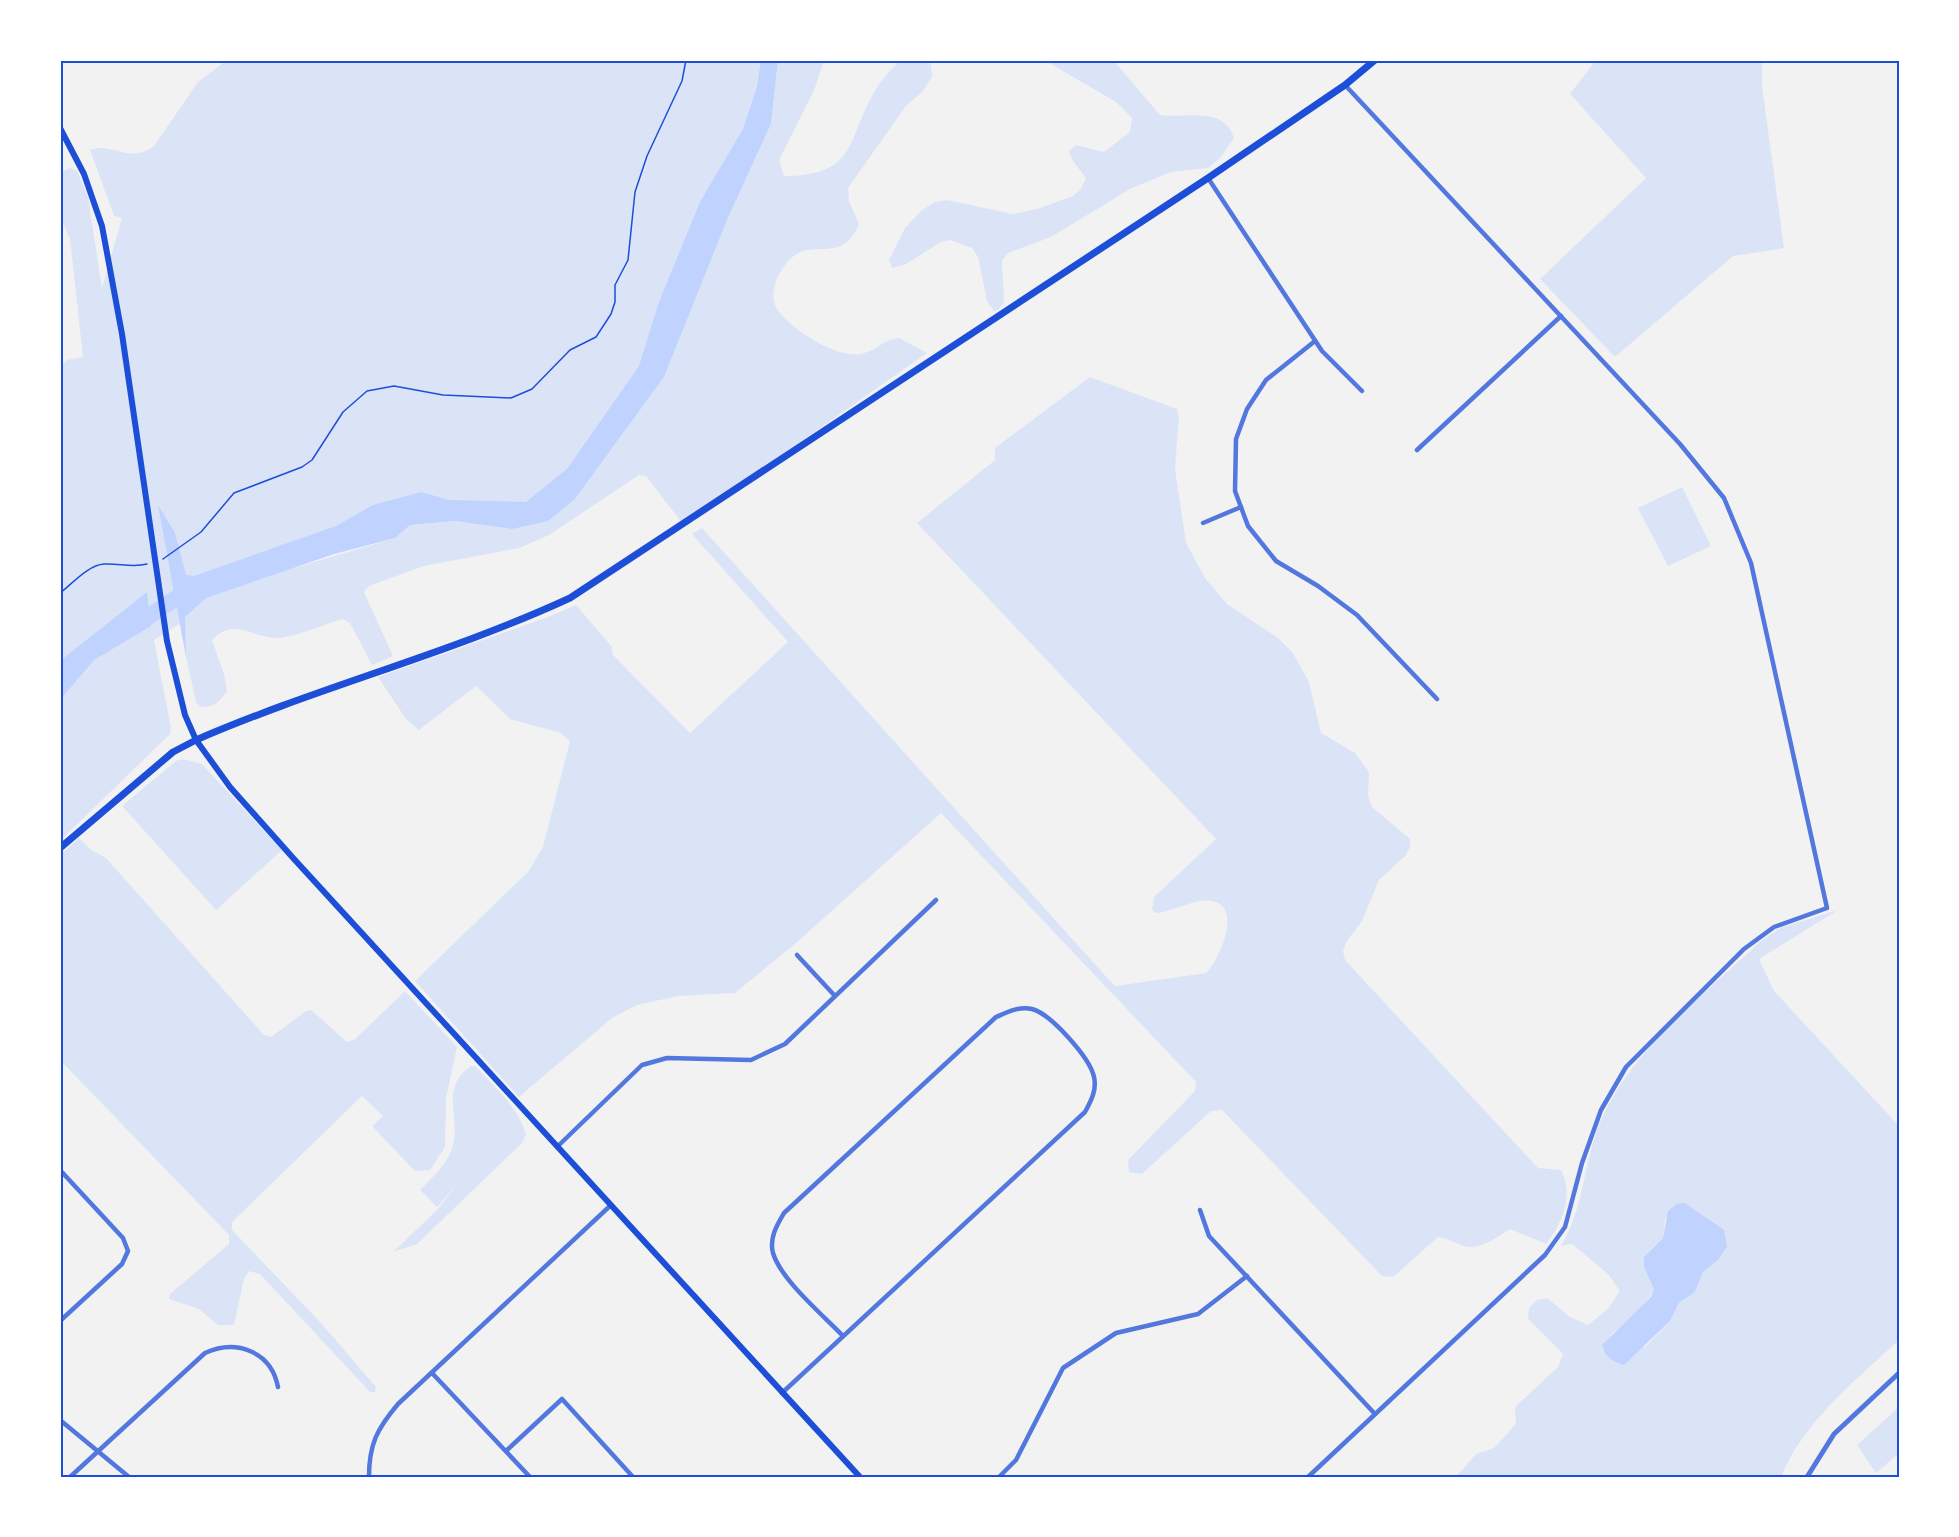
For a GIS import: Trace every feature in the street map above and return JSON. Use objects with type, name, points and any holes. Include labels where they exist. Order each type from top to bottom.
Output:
[{"type":"main road","points":[[60,848],[173,752],[196,740],[362,676],[505,627],[570,598],[1208,178],[1345,85],[1375,60]]},
{"type":"main road","points":[[60,128],[84,174],[102,226],[175,678],[196,740],[230,787],[290,855],[559,1145],[860,1477]]},
{"type":"street","points":[[1308,1477],[1545,1255],[1564,1227],[1582,1163],[1601,1110],[1626,1067],[1744,949],[1774,927],[1827,908],[1751,563],[1724,498],[1680,444],[1345,85]]},
{"type":"street","points":[[1208,178],[1315,341],[1362,391]]},
{"type":"street","points":[[1417,450],[1561,316]]},
{"type":"street","points":[[1315,341],[1266,380],[1247,409],[1236,439],[1235,491],[1248,526],[1276,561],[1318,586],[1357,615],[1437,699]]},
{"type":"street","points":[[1203,523],[1241,507]]},
{"type":"street","points":[[559,1145],[642,1065],[667,1058],[751,1060],[785,1044],[936,900]]},
{"type":"street","points":[[797,956],[835,996]]},
{"type":"street","points":[[782,1393],[1085,1112],[1094,1096],[1095,1077],[1087,1060],[1049,1018],[1032,1009],[1013,1009],[996,1017],[784,1213],[774,1231],[773,1251],[782,1270],[843,1336]]},
{"type":"street","points":[[60,1170],[123,1238],[128,1251],[122,1264],[60,1321]]},
{"type":"street","points":[[369,1477],[372,1443],[382,1422],[611,1205]]},
{"type":"street","points":[[1200,1210],[1209,1236],[1375,1414]]},
{"type":"street","points":[[999,1477],[1016,1460],[1063,1368],[1116,1333],[1198,1314],[1247,1276]]},
{"type":"street","points":[[70,1477],[205,1353],[218,1347],[231,1345],[250,1351],[272,1368],[278,1386]]},
{"type":"street","points":[[432,1373],[530,1477]]},
{"type":"street","points":[[1807,1477],[1834,1434],[1899,1373]]},
{"type":"street","points":[[506,1451],[562,1399],[633,1477]]},
{"type":"street","points":[[60,1420],[129,1477]]},
{"type":"path","points":[[60,592],[93,567],[102,564],[143,565],[165,558],[188,543],[234,493],[302,467],[312,460],[343,412],[367,391],[394,386],[442,395],[511,398],[532,389],[570,350],[596,337],[615,302],[615,285],[628,260],[635,192],[647,156],[682,81],[686,60]]},
{"type":"shaded area","points":[[227,60],[777,60],[692,280],[574,486],[523,511],[384,516],[294,568],[395,538],[410,525],[455,521],[512,529],[575,499],[664,377],[727,220],[771,124],[778,60],[824,60],[815,88],[779,160],[784,176],[808,174],[826,169],[838,161],[847,151],[876,89],[900,60],[926,60],[931,65],[932,77],[922,92],[906,106],[848,188],[849,201],[859,224],[851,237],[843,245],[834,248],[804,251],[794,256],[779,275],[773,296],[776,307],[790,323],[813,340],[839,352],[861,354],[889,340],[899,338],[927,353],[683,524],[646,476],[639,475],[549,535],[519,548],[424,566],[369,586],[364,592],[393,656],[372,665],[350,623],[342,619],[302,633],[279,638],[244,630],[229,630],[212,640],[224,674],[227,691],[216,703],[201,707],[196,702],[186,657],[184,621],[154,640],[171,728],[170,734],[60,841],[60,367],[67,360],[83,357],[70,239],[60,216],[60,172],[70,168],[77,171],[88,197],[102,288],[122,218],[114,216],[90,150],[106,148],[136,153],[154,146],[198,82]]},
{"type":"shaded area","points":[[1044,60],[1113,60],[1160,115],[1213,117],[1222,121],[1229,128],[1234,138],[1220,158],[1208,168],[1171,172],[1130,189],[1051,237],[1008,253],[1002,261],[1004,302],[998,310],[994,311],[987,301],[978,257],[972,248],[950,240],[941,242],[906,264],[892,268],[889,260],[905,228],[922,210],[935,202],[947,200],[1013,214],[1037,209],[1073,196],[1080,190],[1086,178],[1073,161],[1069,151],[1076,145],[1104,152],[1130,132],[1132,118],[1116,102]]},
{"type":"shaded area","points":[[1596,60],[1762,60],[1762,86],[1784,248],[1733,256],[1615,357],[1540,279],[1646,178],[1570,94]]},
{"type":"shaded area","points":[[1090,377],[1177,409],[1179,417],[1175,469],[1186,543],[1205,578],[1227,604],[1278,638],[1293,653],[1309,682],[1321,733],[1355,753],[1369,772],[1368,795],[1372,807],[1410,839],[1410,847],[1405,856],[1379,880],[1362,921],[1347,941],[1343,951],[1345,960],[1538,1168],[1561,1170],[1567,1189],[1565,1208],[1562,1218],[1546,1244],[1510,1229],[1491,1241],[1475,1247],[1466,1247],[1438,1237],[1393,1277],[1382,1276],[1222,1110],[1211,1111],[1142,1174],[1129,1172],[1128,1160],[1195,1091],[1196,1082],[941,813],[796,943],[735,993],[678,996],[637,1005],[612,1018],[519,1097],[415,981],[528,872],[543,847],[570,741],[561,733],[510,719],[476,686],[419,730],[406,719],[378,677],[576,605],[612,647],[612,654],[690,733],[788,642],[692,534],[702,528],[1111,982],[1116,986],[1206,973],[1217,957],[1226,934],[1226,912],[1221,905],[1204,901],[1163,912],[1156,913],[1152,910],[1154,897],[1216,839],[917,523],[995,460],[995,448]]},
{"type":"shaded area","points":[[1682,487],[1711,546],[1668,566],[1638,508]]},
{"type":"shaded area","points":[[183,759],[202,764],[282,850],[216,910],[122,806],[176,761]]},
{"type":"shaded area","points":[[79,838],[90,849],[106,858],[264,1035],[271,1037],[306,1011],[311,1010],[347,1042],[354,1040],[405,991],[457,1047],[446,1099],[445,1147],[430,1170],[415,1171],[372,1126],[383,1116],[362,1096],[232,1222],[232,1230],[320,1322],[376,1387],[375,1392],[370,1392],[260,1274],[249,1271],[244,1279],[234,1325],[218,1325],[199,1309],[169,1299],[170,1294],[229,1244],[229,1235],[60,1060],[60,855]]},
{"type":"shaded area","points":[[1838,910],[1759,959],[1774,991],[1899,1126],[1899,1340],[1849,1386],[1817,1420],[1791,1457],[1781,1477],[1456,1477],[1476,1454],[1494,1448],[1516,1424],[1515,1407],[1558,1367],[1563,1354],[1528,1319],[1529,1308],[1537,1300],[1547,1298],[1570,1317],[1588,1325],[1608,1309],[1620,1291],[1608,1274],[1572,1244],[1561,1246],[1569,1232],[1579,1202],[1599,1125],[1612,1098],[1629,1072],[1670,1026],[1761,941],[1780,928]],"holes":[[[1693,1208],[1708,1219],[1727,1247],[1718,1260],[1703,1272],[1695,1292],[1679,1303],[1670,1321],[1645,1347],[1610,1335],[1641,1307],[1654,1289],[1650,1278],[1650,1250],[1663,1238],[1665,1219]]]},
{"type":"shaded area","points":[[471,1066],[475,1066],[505,1097],[526,1134],[522,1143],[417,1244],[393,1252],[438,1209],[456,1185],[437,1207],[420,1190],[442,1166],[452,1149],[455,1126],[453,1094],[461,1075]]},
{"type":"shaded area","points":[[1899,1407],[1899,1453],[1876,1473],[1857,1445]]},
{"type":"water","points":[[761,60],[778,60],[771,124],[727,220],[664,377],[575,499],[548,521],[512,529],[455,521],[410,525],[395,538],[334,554],[206,598],[185,617],[186,657],[158,505],[175,533],[186,575],[194,576],[336,526],[373,505],[421,492],[449,500],[526,502],[567,469],[639,366],[659,302],[700,202],[743,129],[757,87]]},
{"type":"water","points":[[147,592],[151,626],[94,660],[60,700],[60,661]]},
{"type":"water","points":[[1685,1203],[1724,1230],[1727,1247],[1718,1260],[1703,1272],[1695,1292],[1679,1303],[1670,1321],[1624,1365],[1616,1362],[1608,1356],[1602,1345],[1651,1297],[1654,1289],[1644,1267],[1644,1257],[1663,1238],[1668,1211],[1677,1204]]},
{"type":"waterway","points":[[133,627],[194,586]]}]
